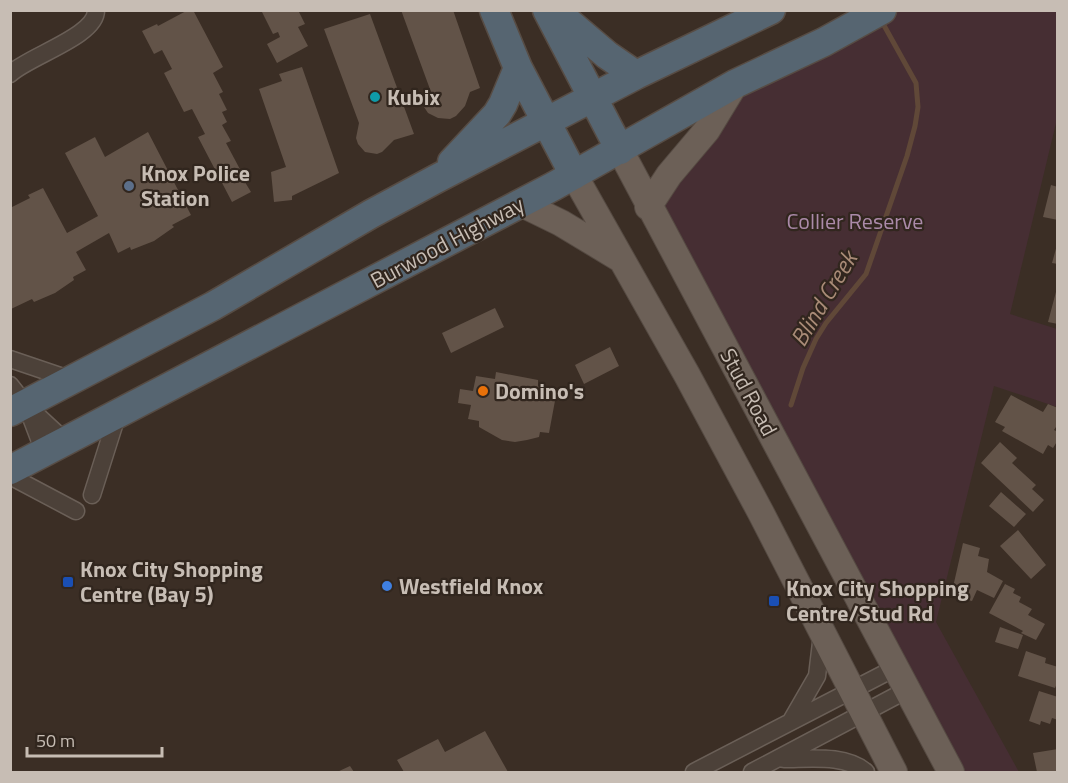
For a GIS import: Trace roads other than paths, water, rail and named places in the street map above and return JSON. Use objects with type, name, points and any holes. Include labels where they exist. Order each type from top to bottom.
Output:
[{"type":"highway","name":"Stud Road","points":[[494,10],[518,68],[574,175]]},
{"type":"highway","name":"Stud Road","points":[[547,10],[620,150]]},
{"type":"highway","points":[[554,10],[607,55],[636,75]]},
{"type":"highway","points":[[16,400],[72,380],[213,306],[436,179],[636,75],[771,10]]},
{"type":"highway","name":"Burwood Highway","points":[[10,470],[574,175],[735,84],[824,42],[882,10]]},
{"type":"highway","points":[[436,179],[497,114],[518,68]]},
{"type":"main road","points":[[648,207],[669,175],[707,130],[735,84]]},
{"type":"main road","name":"Stud Road","points":[[620,150],[648,207],[748,389],[951,772]]},
{"type":"main road","name":"Stud Road","points":[[574,175],[682,366],[894,772]]},
{"type":"main road","points":[[520,203],[561,223],[620,258]]},
{"type":"street","points":[[10,74],[87,30],[96,15]]},
{"type":"street","points":[[10,359],[72,380]]},
{"type":"street","points":[[16,400],[54,446]]},
{"type":"street","points":[[16,400],[54,446]]},
{"type":"street","points":[[92,495],[118,413]]},
{"type":"street","points":[[10,476],[76,511]]},
{"type":"street","points":[[790,722],[817,676],[822,633]]},
{"type":"street","points":[[752,772],[781,759],[858,702],[901,679]]},
{"type":"street","points":[[694,772],[790,722],[858,702],[901,679]]},
{"type":"street","points":[[781,759],[828,758],[859,766],[866,772]]},
{"type":"waterway","name":"Blind Creek","points":[[791,405],[803,368],[816,339],[826,323],[866,274],[907,156],[915,126],[918,107],[916,83],[881,20]]},
{"type":"place","name":"Kubix","points":[[375,97]]},
{"type":"place","name":"Knox Police Station","points":[[129,186]]},
{"type":"place","name":"Domino's","points":[[483,391]]},
{"type":"place","name":"Knox City Shopping Centre (Bay 5)","points":[[68,582]]},
{"type":"place","name":"Westfield Knox","points":[[387,586]]},
{"type":"place","name":"Knox City Shopping Centre/Stud Rd","points":[[774,601]]},
{"type":"park label","name":"Collier Reserve","points":[[855,221]]}]
